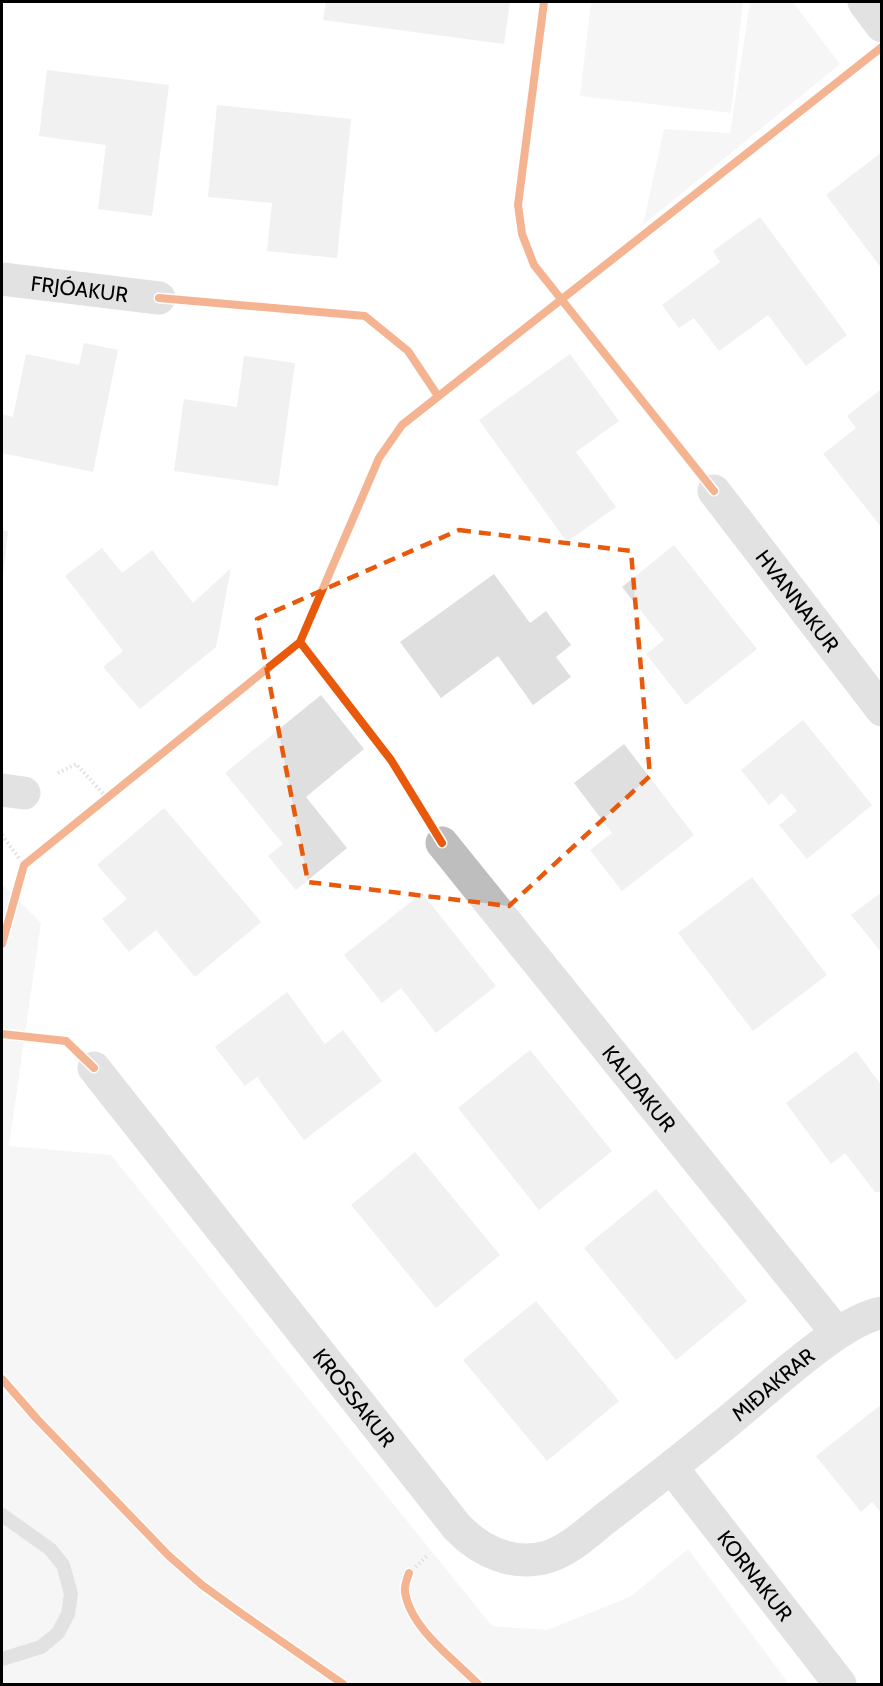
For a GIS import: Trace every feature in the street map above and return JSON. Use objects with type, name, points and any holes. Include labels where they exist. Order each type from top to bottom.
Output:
[{"type":"street","points":[[864,2],[882,26]]},
{"type":"street","name":"FRJÓAKUR","points":[[2,279],[159,298]]},
{"type":"street","name":"HVANNAKUR","points":[[714,491],[882,710]]},
{"type":"street","name":"KALDAKUR","points":[[442,843],[837,1333]]},
{"type":"street","name":"KROSSAKUR","points":[[94,1068],[468,1539],[499,1556],[532,1560],[548,1557],[573,1543],[672,1467]]},
{"type":"street","name":"MIÐAKRAR","points":[[672,1467],[837,1333],[874,1314],[882,1313]]},
{"type":"street","name":"KORNAKUR","points":[[672,1467],[840,1684]]},
{"type":"path","points":[[13,792],[76,764],[108,800]]},
{"type":"path","points":[[2,836],[24,865]]},
{"type":"highlighted area","points":[[459,530],[631,551],[650,776],[509,906],[308,882],[257,619]]},
{"type":"shaded area","points":[[591,2],[743,2],[731,113],[580,96]]},
{"type":"shaded area","points":[[750,2],[793,2],[840,64],[643,225],[664,129],[730,133]]},
{"type":"shaded area","points":[[4,886],[41,923],[9,1146],[111,1155],[492,1626],[547,1630],[630,1597],[688,1549],[789,1684],[2,1684],[2,889]]},
{"type":"building","points":[[326,2],[510,2],[504,44],[323,20]]},
{"type":"building","points":[[47,70],[169,85],[152,216],[98,209],[106,145],[39,136]]},
{"type":"building","points":[[217,105],[351,119],[337,258],[267,251],[272,203],[208,197]]},
{"type":"building","points":[[882,152],[882,269],[826,195]]},
{"type":"building","points":[[760,217],[847,335],[806,366],[768,315],[719,351],[694,318],[679,328],[662,305],[720,262],[713,251]]},
{"type":"building","points":[[84,343],[118,350],[93,472],[2,453],[2,414],[13,417],[26,354],[79,365]]},
{"type":"building","points":[[570,354],[619,421],[576,452],[616,507],[567,542],[479,420]]},
{"type":"building","points":[[244,356],[295,363],[278,486],[174,471],[184,399],[237,407]]},
{"type":"building","points":[[880,390],[882,392],[882,528],[823,454],[856,428],[847,416]]},
{"type":"building","points":[[2,530],[8,531],[3,576],[2,576]]},
{"type":"building","points":[[674,545],[757,649],[686,705],[646,654],[664,640],[622,587]]},
{"type":"building","points":[[102,548],[122,573],[152,550],[193,603],[231,568],[216,647],[140,709],[103,667],[123,651],[65,576]]},
{"type":"building","points":[[494,574],[530,623],[546,611],[571,645],[556,657],[571,677],[533,705],[498,656],[441,698],[400,642]]},
{"type":"building","points":[[321,695],[364,749],[306,797],[347,848],[296,890],[268,856],[283,844],[225,773]]},
{"type":"building","points":[[803,720],[872,805],[807,859],[779,825],[797,811],[782,793],[769,805],[741,770]]},
{"type":"building","points":[[624,744],[694,835],[622,891],[590,850],[612,833],[574,783]]},
{"type":"building","points":[[164,808],[261,922],[195,977],[156,930],[129,952],[102,919],[127,899],[97,865]]},
{"type":"building","points":[[752,877],[827,975],[753,1031],[678,933]]},
{"type":"building","points":[[882,892],[882,953],[851,915]]},
{"type":"building","points":[[422,893],[496,986],[436,1033],[401,988],[382,1003],[344,955]]},
{"type":"building","points":[[287,992],[325,1044],[343,1030],[382,1081],[304,1140],[257,1077],[245,1086],[215,1047]]},
{"type":"building","points":[[530,1050],[612,1151],[539,1210],[458,1108]]},
{"type":"building","points":[[856,1051],[882,1086],[882,1192],[875,1192],[845,1153],[831,1164],[786,1103]]},
{"type":"building","points":[[415,1152],[500,1255],[436,1308],[351,1205]]},
{"type":"building","points":[[656,1189],[747,1301],[676,1360],[584,1248]]},
{"type":"building","points":[[536,1301],[619,1401],[547,1461],[463,1360]]},
{"type":"building","points":[[882,1404],[882,1514],[872,1502],[861,1512],[816,1456]]},
{"type":"waterway","points":[[2,1515],[50,1549],[63,1565],[71,1594],[68,1614],[58,1633],[41,1647],[2,1659]]},
{"type":"cycle path","points":[[544,2],[518,205],[522,234],[534,265],[714,491]]},
{"type":"cycle path","points":[[2,944],[24,865],[300,642],[379,458],[402,425],[882,47]]},
{"type":"cycle path","points":[[159,298],[365,316],[408,351],[438,396]]},
{"type":"cycle path","points":[[300,642],[391,760],[442,843]]},
{"type":"cycle path","points":[[2,1034],[66,1041],[94,1068]]},
{"type":"cycle path","points":[[2,1379],[37,1419],[168,1555],[202,1585],[343,1684]]},
{"type":"cycle path","points":[[409,1573],[405,1592],[415,1618],[434,1642],[478,1684]]}]
